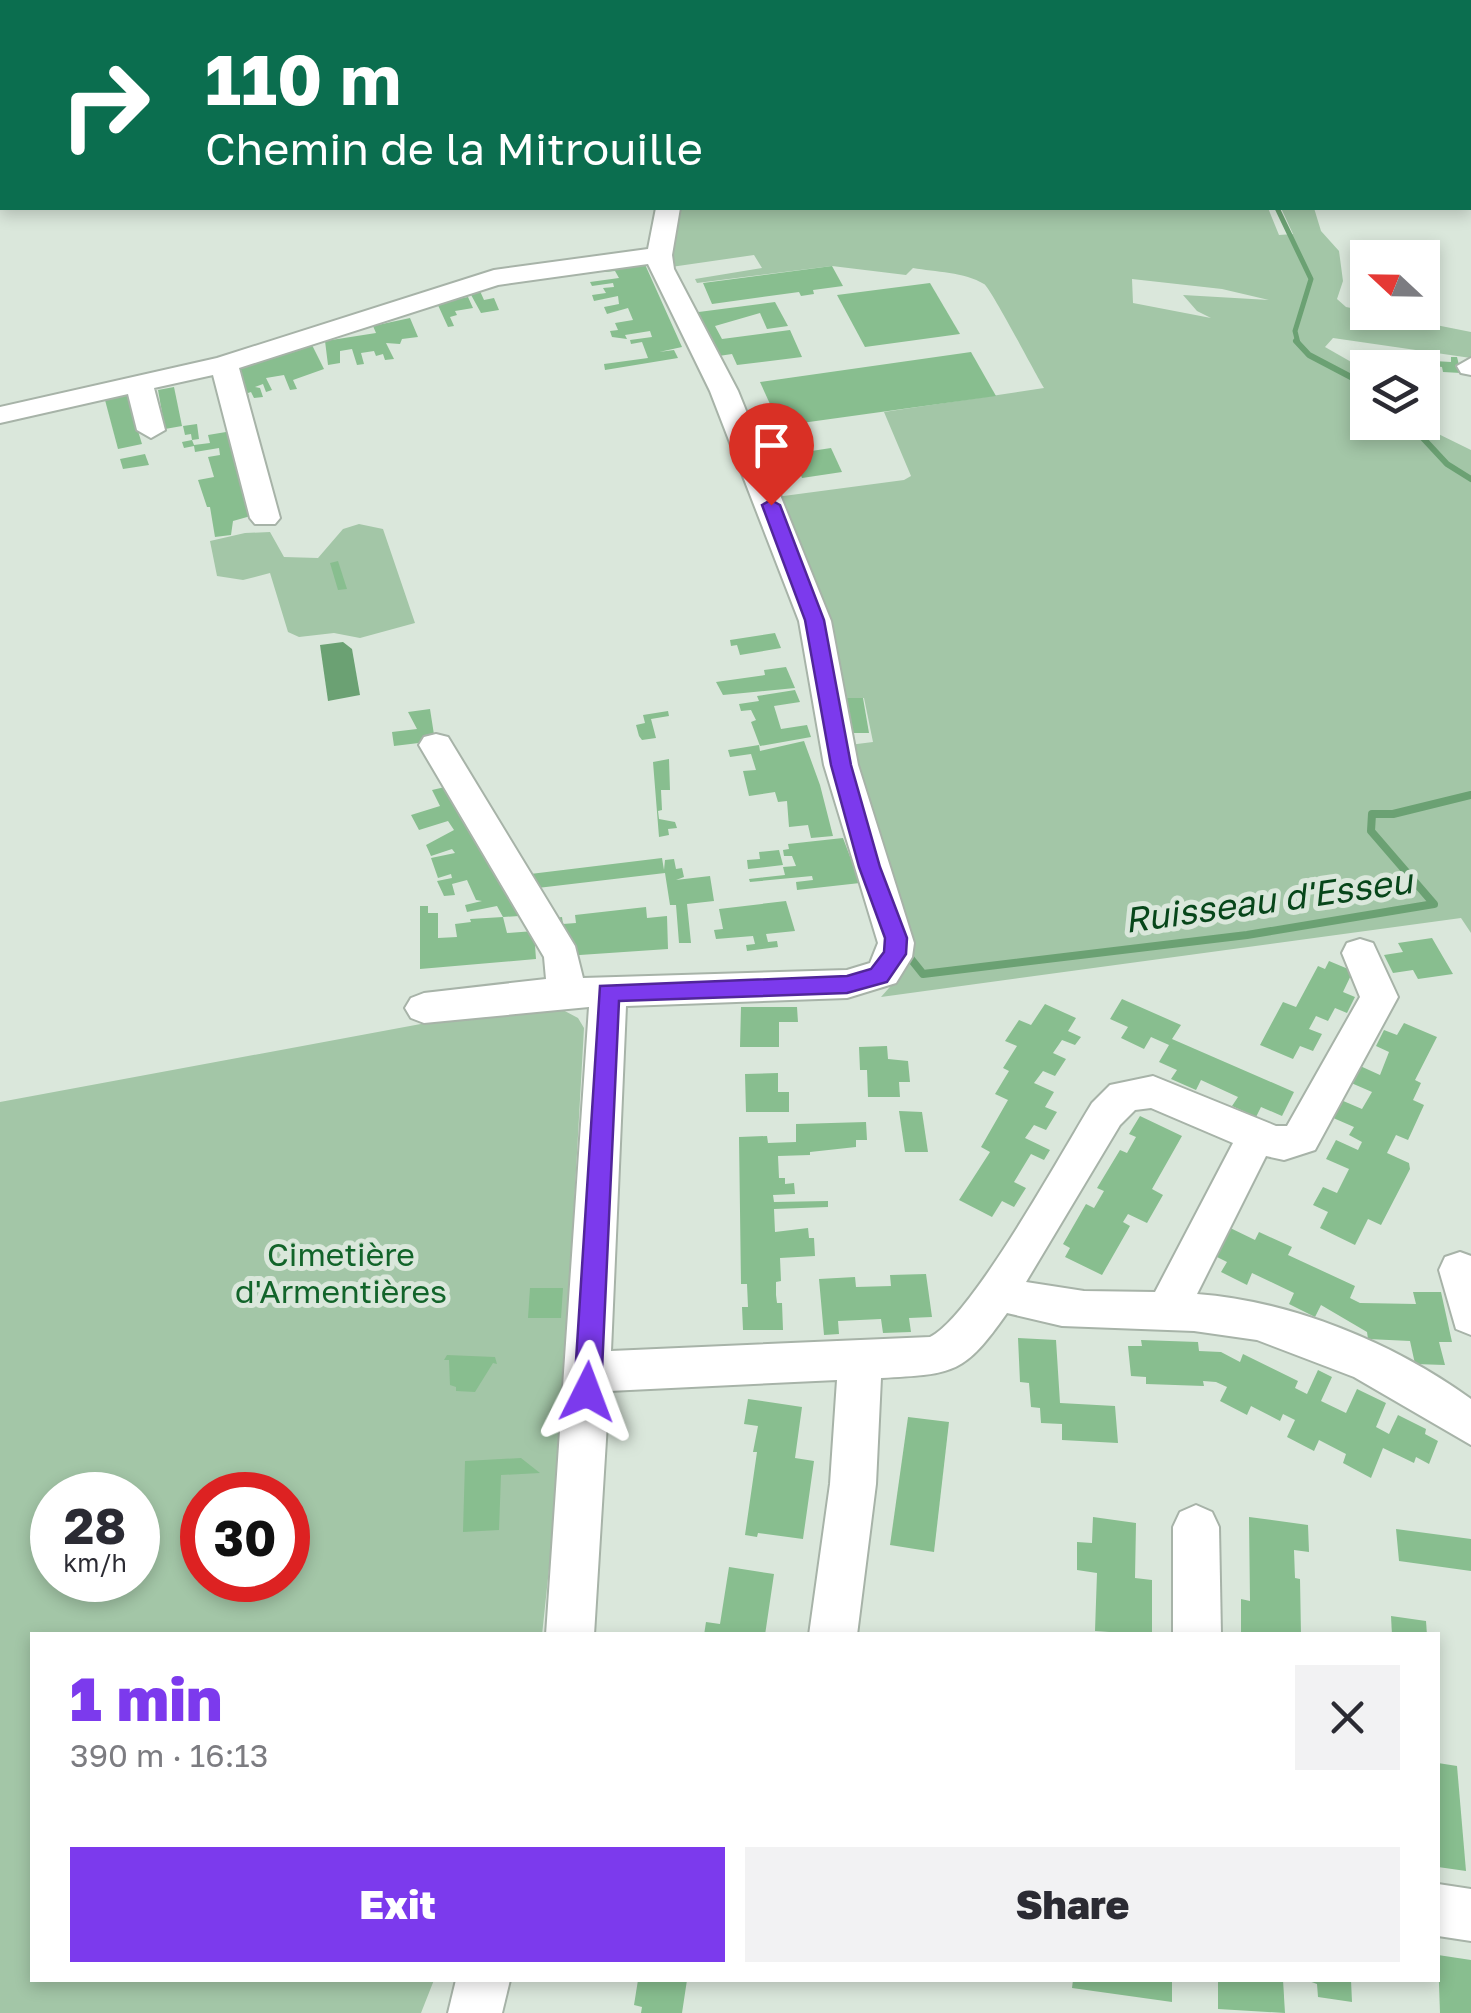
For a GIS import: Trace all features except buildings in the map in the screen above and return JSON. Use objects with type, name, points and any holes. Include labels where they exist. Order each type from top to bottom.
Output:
[{"type":"street","points":[[424,1008],[587,993],[860,982],[879,976],[890,966],[896,938],[870,867],[841,765],[814,620],[724,391],[661,270],[659,254],[668,210]]},
{"type":"street","points":[[0,415],[224,364],[494,278],[659,254]]},
{"type":"street","points":[[224,364],[265,518]]},
{"type":"street","points":[[140,386],[151,430]]},
{"type":"street","points":[[436,746],[587,993],[588,1372],[570,1632]]},
{"type":"street","points":[[588,1372],[934,1356],[950,1351],[970,1333],[1106,1114],[1124,1096],[1154,1092],[1284,1144],[1294,1142],[1305,1132],[1380,997],[1360,952]]},
{"type":"street","points":[[1167,1311],[1257,1136]]},
{"type":"street","points":[[1460,1270],[1471,1316]]},
{"type":"street","points":[[998,1291],[1052,1308],[1238,1317],[1296,1332],[1468,1414]]},
{"type":"street","points":[[833,1632],[854,1484],[860,1360]]},
{"type":"street","points":[[1196,1527],[1196,1632]]},
{"type":"street","points":[[1440,1910],[1471,1915]]},
{"type":"street","points":[[475,2013],[483,1982]]},
{"type":"green space","points":[[678,210],[1269,210],[1279,235],[1293,234],[1282,210],[1315,210],[1321,231],[1339,251],[1343,281],[1337,299],[1350,308],[1350,330],[1440,330],[1440,326],[1471,332],[1471,358],[1440,354],[1440,350],[1333,338],[1325,347],[1350,361],[1350,440],[1440,440],[1440,435],[1471,450],[1471,933],[1461,918],[881,997],[904,971],[910,939],[849,745],[873,742],[864,698],[843,698],[776,497],[911,476],[884,412],[1044,388],[995,299],[976,280],[913,268],[906,275],[832,266],[697,283],[695,279],[762,268],[754,255],[671,267],[668,248]],"holes":[[[1132,279],[1222,289],[1269,300],[1183,295],[1197,311],[1211,318],[1133,303]]]},
{"type":"green space","points":[[359,524],[383,529],[415,623],[360,638],[334,633],[299,637],[288,632],[270,573],[243,580],[217,576],[210,541],[270,532],[284,557],[318,558],[343,529]]},
{"type":"green space","name":"Cimetière d'Armentières","points":[[561,1009],[578,1018],[584,1028],[559,1474],[542,1632],[30,1632],[30,1982],[433,1982],[421,2013],[0,2013],[0,1102],[480,1013]]},
{"type":"shaded area","points":[[343,642],[352,649],[360,695],[328,701],[320,645]]},
{"type":"waterway","name":"Ruisseau d'Esseu","points":[[1278,210],[1311,279],[1295,331],[1298,343]]},
{"type":"waterway","name":"Ruisseau d'Esseu","points":[[1296,341],[1309,355],[1350,377]]},
{"type":"waterway","name":"Ruisseau d'Esseu","points":[[1425,440],[1447,464],[1471,479]]},
{"type":"waterway","name":"Ruisseau d'Esseu","points":[[907,954],[923,974],[1247,935],[1434,904],[1371,831],[1372,814],[1393,814],[1471,795]]},
{"type":"route","points":[[587,1392],[608,992],[847,984],[879,976],[890,966],[895,954],[896,938],[870,867],[841,765],[814,620],[771,505]]}]
